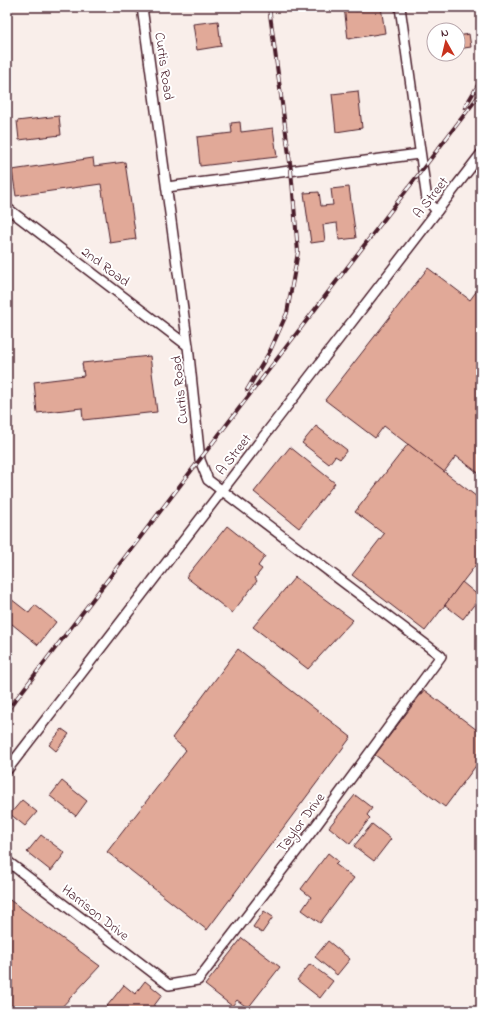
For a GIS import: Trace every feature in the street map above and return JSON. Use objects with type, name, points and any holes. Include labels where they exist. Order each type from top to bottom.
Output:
[{"type":"street","name":"Curtis Road","points":[[142,7],[188,346],[200,460],[208,480],[441,656]]},
{"type":"street","points":[[400,7],[427,200],[437,211]]},
{"type":"street","points":[[167,187],[420,154]]},
{"type":"street","name":"A Street","points":[[7,770],[481,154]]},
{"type":"street","name":"2nd Road","points":[[7,208],[188,346]]},
{"type":"street","name":"Taylor Drive","points":[[169,985],[198,980],[312,831],[441,656]]},
{"type":"street","name":"Harrison Drive","points":[[7,861],[169,985]]},
{"type":"building","points":[[344,7],[355,7],[355,11],[363,10],[363,7],[381,7],[385,33],[348,39]]},
{"type":"building","points":[[218,21],[221,46],[197,50],[193,24]]},
{"type":"building","points":[[469,34],[471,47],[466,48],[466,35]]},
{"type":"building","points":[[358,91],[362,128],[336,132],[332,94]]},
{"type":"building","points":[[59,116],[61,135],[19,140],[17,121]]},
{"type":"building","points":[[240,122],[241,132],[273,128],[277,157],[200,166],[197,137],[232,133],[231,123]]},
{"type":"building","points":[[93,158],[94,166],[125,162],[136,239],[110,243],[101,184],[16,196],[12,170]]},
{"type":"building","points":[[349,187],[356,238],[339,240],[337,223],[323,225],[325,241],[311,243],[304,193],[319,192],[321,206],[333,205],[331,189]]},
{"type":"building","points":[[428,268],[470,300],[481,285],[481,475],[456,456],[444,472],[384,426],[375,438],[325,400]]},
{"type":"building","points":[[150,356],[157,412],[83,420],[82,408],[37,413],[34,382],[84,376],[82,363]]},
{"type":"building","points":[[316,426],[347,450],[340,459],[335,456],[329,464],[302,443]]},
{"type":"building","points":[[408,444],[481,500],[481,558],[425,631],[352,575],[384,534],[355,512]]},
{"type":"building","points":[[290,447],[335,483],[299,528],[254,492]]},
{"type":"building","points":[[227,526],[265,556],[258,566],[262,569],[255,578],[257,581],[232,613],[186,577]]},
{"type":"building","points":[[295,577],[353,620],[308,669],[253,627]]},
{"type":"building","points":[[462,582],[480,597],[463,619],[445,605]]},
{"type":"building","points":[[11,599],[29,613],[35,605],[56,622],[38,645],[7,620],[7,603]]},
{"type":"building","points":[[238,649],[351,737],[207,930],[107,852],[186,750],[172,738]]},
{"type":"building","points":[[424,690],[481,733],[481,759],[445,807],[375,755]]},
{"type":"building","points":[[62,729],[69,734],[56,751],[49,745]]},
{"type":"building","points":[[62,781],[87,801],[76,816],[50,796]]},
{"type":"building","points":[[355,795],[372,808],[367,815],[370,818],[350,844],[329,827]]},
{"type":"building","points":[[22,800],[37,812],[25,826],[10,814]]},
{"type":"building","points":[[372,824],[391,839],[374,861],[354,846]]},
{"type":"building","points":[[41,835],[65,853],[51,871],[27,852]]},
{"type":"building","points":[[328,853],[338,861],[335,864],[354,878],[320,923],[302,910],[311,897],[301,889]]},
{"type":"building","points":[[7,898],[100,966],[58,1011],[7,1011]]},
{"type":"building","points":[[264,911],[273,917],[262,933],[253,927]]},
{"type":"building","points":[[242,938],[280,967],[248,1008],[237,1000],[232,1006],[205,985]]},
{"type":"building","points":[[328,941],[350,959],[337,975],[315,957]]},
{"type":"building","points":[[310,964],[333,981],[320,998],[297,980]]},
{"type":"building","points":[[145,981],[162,995],[153,1007],[157,1011],[103,1011],[124,985],[135,994]]},
{"type":"railway","points":[[247,390],[270,351],[287,313],[298,252],[291,170],[269,7]]},
{"type":"railway","points":[[465,107],[481,80]]},
{"type":"railway","points":[[7,711],[481,93]]}]
